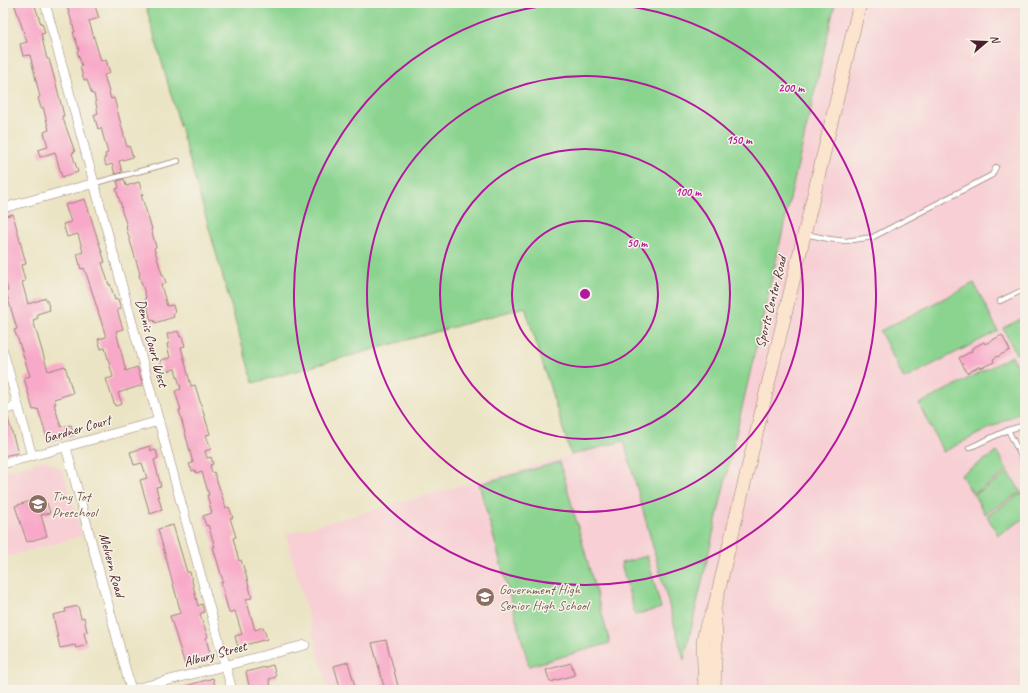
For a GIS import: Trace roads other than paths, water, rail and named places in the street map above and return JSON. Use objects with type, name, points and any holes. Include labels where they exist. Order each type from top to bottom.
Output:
[{"type":"main road","name":"Sports Center Road","points":[[705,690],[703,642],[706,627],[714,609],[860,3]]},
{"type":"main road","name":"Sports Center Road","points":[[714,609],[716,634],[714,690]]},
{"type":"street","name":"Dennis Court West","points":[[46,3],[232,690]]},
{"type":"street","points":[[3,208],[95,183]]},
{"type":"street","points":[[3,352],[32,456]]},
{"type":"street","points":[[3,410],[18,406]]},
{"type":"street","name":"Gardner Court","points":[[3,464],[159,421]]},
{"type":"street","name":"Melvern Road","points":[[66,447],[131,690]]},
{"type":"street","name":"Albury Street","points":[[131,690],[305,645]]},
{"type":"lane","points":[[95,183],[178,161]]},
{"type":"lane","points":[[804,234],[829,240],[846,241],[873,237],[992,175],[996,168]]},
{"type":"lane","points":[[1000,301],[1025,289]]},
{"type":"lane","points":[[969,448],[1008,430],[1025,425]]},
{"type":"lane","points":[[1008,430],[1025,464]]},
{"type":"place","name":"Tiny Tot Preschool","points":[[38,504]]},
{"type":"place","name":"Government High Senior High School","points":[[485,597]]}]
